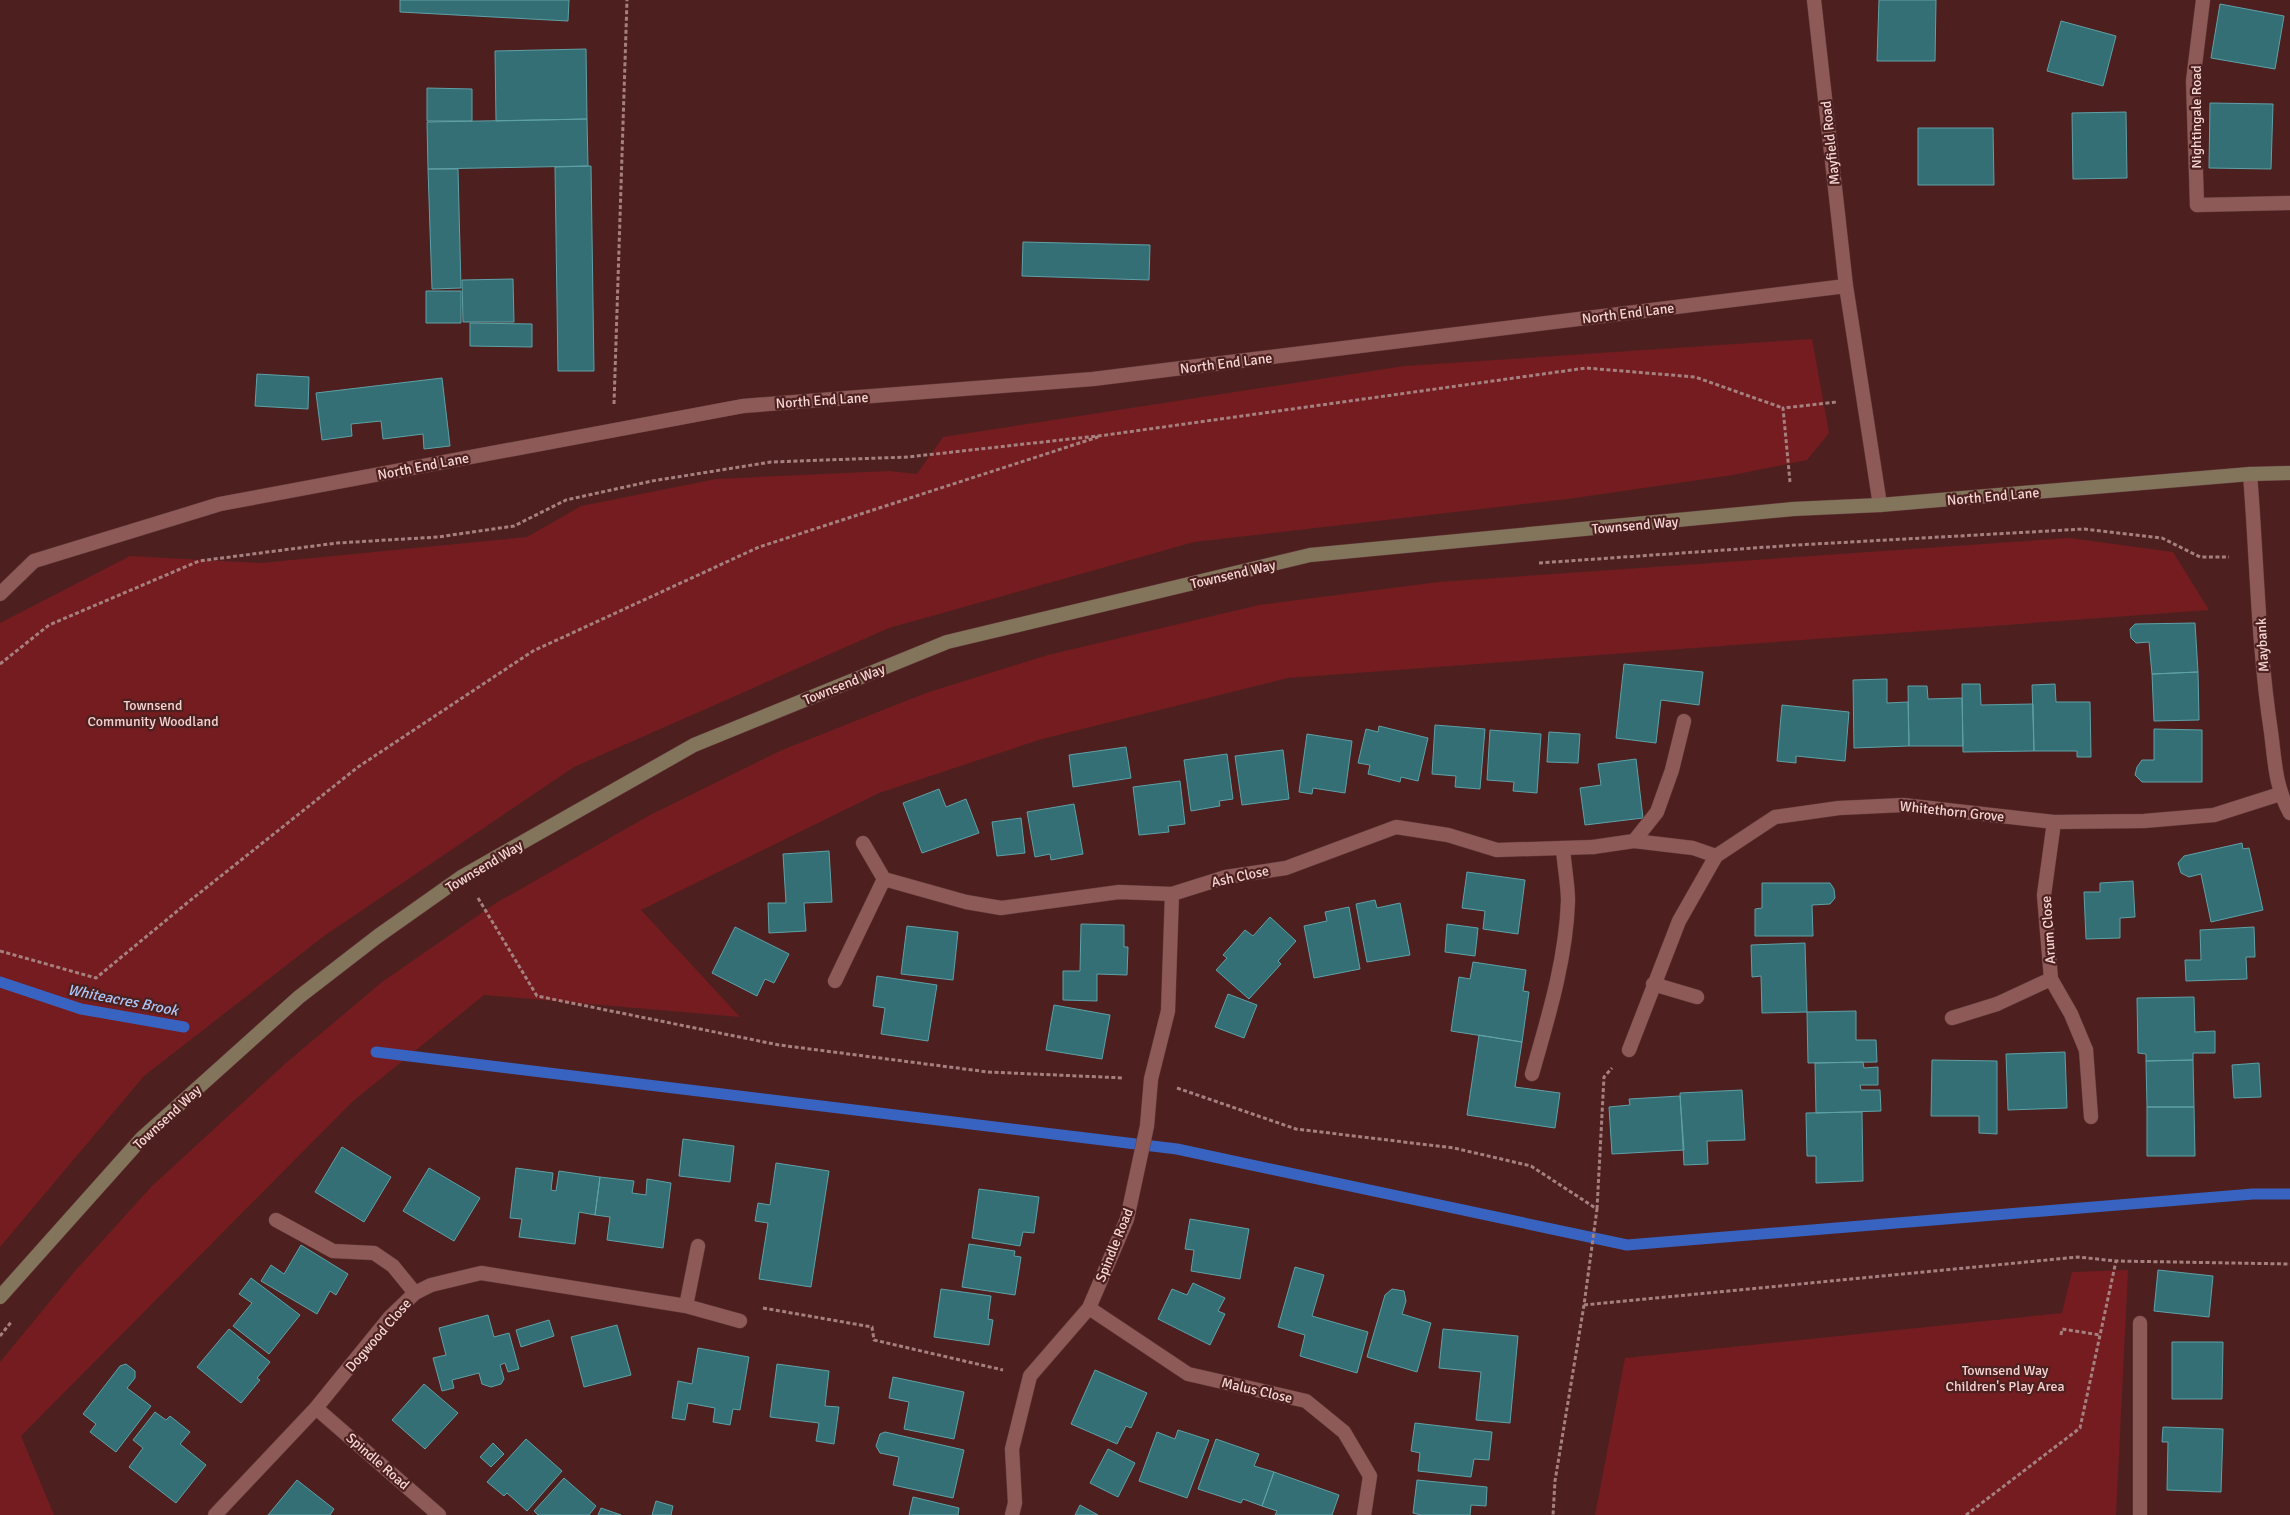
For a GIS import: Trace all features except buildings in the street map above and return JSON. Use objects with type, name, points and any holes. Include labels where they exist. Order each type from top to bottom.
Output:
[{"type":"main road","name":"North End Lane","points":[[1880,505],[2250,474],[2290,473]]},
{"type":"main road","name":"Townsend Way","points":[[0,1297],[142,1138],[299,997],[378,936],[463,876],[694,745],[947,642],[1310,555],[1793,509],[1880,505]]},
{"type":"street","name":"Mayfield Road","points":[[1814,0],[1846,286]]},
{"type":"street","name":"Nightingale Road","points":[[2204,0],[2193,82],[2197,205],[2290,203]]},
{"type":"street","name":"North End Lane","points":[[0,594],[34,561],[220,504],[743,406],[1093,379],[1846,286]]},
{"type":"street","points":[[1846,286],[1880,505]]},
{"type":"street","name":"Maybank","points":[[2250,474],[2257,557],[2264,689],[2280,794],[2290,813]]},
{"type":"street","points":[[1634,840],[1657,812],[1672,770],[1684,721]]},
{"type":"street","name":"Whitethorn Grove","points":[[1629,1050],[1679,921],[1716,856],[1775,818],[1839,808],[1903,805],[2054,822],[2144,821],[2214,814],[2280,794]]},
{"type":"street","name":"Arum Close","points":[[2054,822],[2044,895],[2051,979],[2071,1014],[2086,1050],[2091,1117]]},
{"type":"street","name":"Ash Close","points":[[884,879],[966,902],[1001,908],[1119,892],[1172,894],[1226,877],[1286,868],[1396,827],[1448,835],[1497,850],[1593,847],[1634,840],[1693,848],[1716,856]]},
{"type":"street","points":[[835,981],[884,879],[863,843]]},
{"type":"street","points":[[1532,1074],[1549,1015],[1561,960],[1568,901],[1563,848]]},
{"type":"street","name":"Spindle Road","points":[[1012,1515],[1015,1504],[1012,1449],[1030,1376],[1088,1308],[1127,1219],[1148,1126],[1151,1079],[1168,1011],[1172,894]]},
{"type":"street","name":"Arum Close","points":[[1952,1018],[1997,1004],[2051,979]]},
{"type":"street","points":[[1653,984],[1697,997]]},
{"type":"street","points":[[276,1220],[333,1251],[374,1253],[393,1266],[415,1293]]},
{"type":"street","points":[[686,1306],[698,1246]]},
{"type":"street","name":"Dogwood Close","points":[[215,1515],[316,1408],[390,1317],[415,1293],[431,1285],[481,1273],[686,1306],[740,1320]]},
{"type":"street","name":"Malus Close","points":[[1088,1308],[1188,1374],[1306,1401],[1344,1432],[1370,1476],[1364,1515]]},
{"type":"street","points":[[2140,1323],[2140,1515]]},
{"type":"street","name":"Spindle Road","points":[[316,1408],[439,1515]]},
{"type":"path","points":[[613,430],[627,0]]},
{"type":"path","points":[[0,664],[49,625],[199,561],[337,543],[438,537],[514,526],[566,500],[652,481],[771,462],[908,457],[1106,435],[1586,368],[1695,377],[1783,408],[1864,399]]},
{"type":"path","points":[[1783,408],[1797,545]]},
{"type":"path","points":[[0,951],[96,978],[358,767],[533,651],[759,547],[1106,435]]},
{"type":"path","points":[[1530,564],[1797,545],[2084,529],[2162,538],[2200,557],[2257,557]]},
{"type":"path","points":[[463,876],[537,996],[779,1045],[988,1072],[1151,1079],[1296,1129],[1454,1148],[1530,1166],[1597,1209]]},
{"type":"path","points":[[470,903],[487,893]]},
{"type":"path","points":[[1553,1515],[1555,1481],[1584,1305],[1597,1209],[1604,1077],[1629,1050]]},
{"type":"path","points":[[1584,1305],[2078,1257],[2116,1261],[2290,1264]]},
{"type":"path","points":[[1966,1515],[2080,1428],[2116,1261]]},
{"type":"path","points":[[740,1320],[751,1306],[872,1327],[874,1340],[1030,1376]]},
{"type":"path","points":[[0,1336],[18,1314]]},
{"type":"path","points":[[2061,1335],[2062,1329],[2100,1335]]},
{"type":"green space","name":"Townsend Community Woodland","points":[[1812,339],[1829,433],[1807,460],[1733,475],[1568,499],[1194,542],[889,628],[574,767],[324,936],[144,1076],[0,1247],[0,623],[130,556],[261,563],[527,537],[581,506],[716,479],[889,471],[917,474],[943,437],[1404,366]]},
{"type":"green space","points":[[2069,538],[2173,552],[2209,610],[1288,678],[1042,739],[879,793],[641,910],[740,1017],[484,995],[352,1102],[21,1436],[54,1515],[0,1515],[0,1362],[75,1271],[152,1186],[286,1063],[382,982],[496,903],[650,815],[782,750],[926,693],[1048,655],[1259,605],[1439,582]]},
{"type":"green space","name":"Townsend Way Children's Play Area","points":[[2128,1270],[2116,1515],[1595,1515],[1625,1358],[2062,1313],[2072,1272]]},
{"type":"waterway","name":"Whiteacres Brook","points":[[0,982],[81,1009],[184,1027]]},
{"type":"waterway","points":[[376,1052],[1177,1149],[1627,1245],[2253,1194],[2290,1194]]}]
